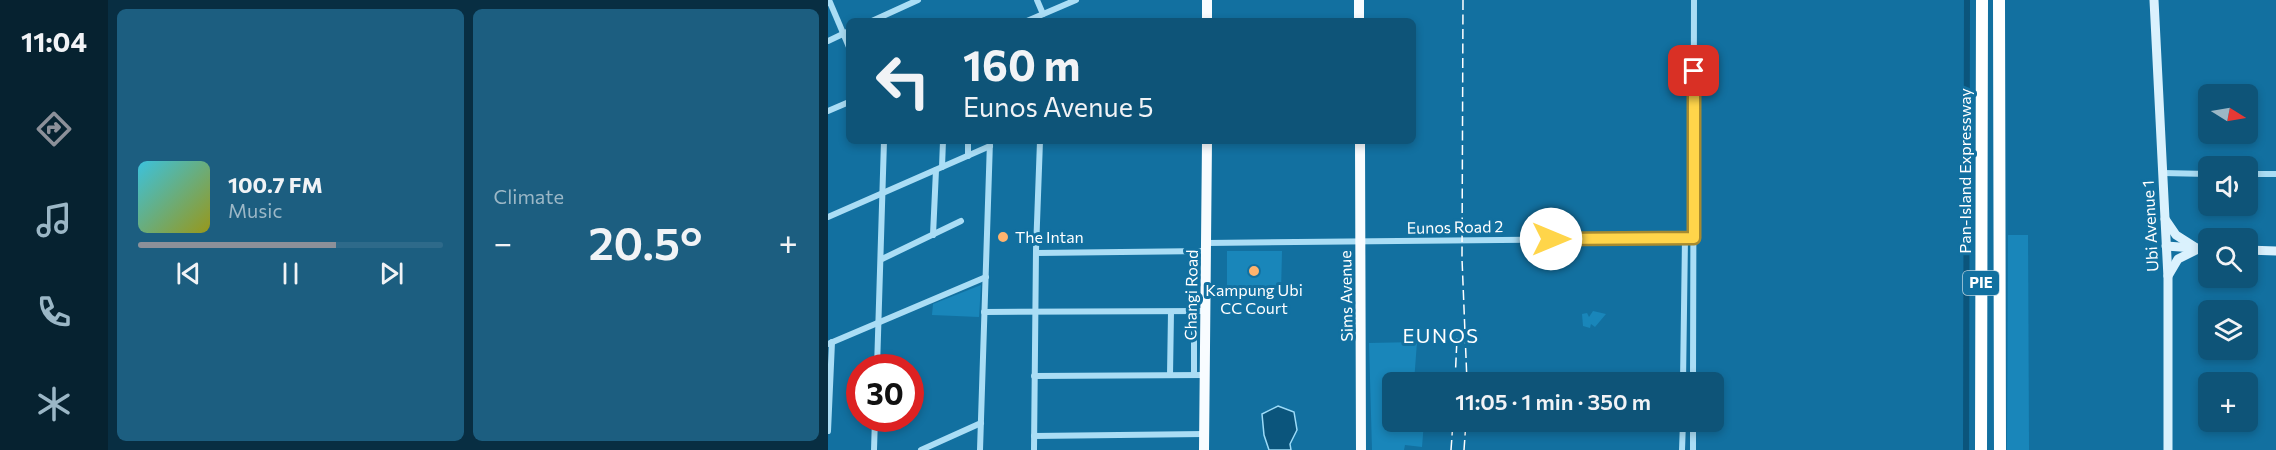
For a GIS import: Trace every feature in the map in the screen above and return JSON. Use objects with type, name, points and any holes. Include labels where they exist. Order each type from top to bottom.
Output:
[{"type":"highway","name":"Pan-Island Expressway","points":[[1981,450],[1982,0]]},
{"type":"highway","name":"PIE","points":[[1999,0],[2000,450]]},
{"type":"main road","points":[[1207,0],[1207,18]]},
{"type":"main road","points":[[1359,0],[1359,18]]},
{"type":"main road","name":"Changi Road","points":[[1204,450],[1200,375],[1206,311],[1207,144]]},
{"type":"main road","name":"Sims Avenue","points":[[1360,144],[1360,450]]},
{"type":"street","points":[[828,41],[846,33],[829,0]]},
{"type":"street","points":[[879,18],[918,0]]},
{"type":"street","points":[[1037,0],[1043,14]]},
{"type":"street","points":[[1034,18],[1076,0]]},
{"type":"street","points":[[1693,372],[1694,0]]},
{"type":"street","name":"Ubi Avenue 1","points":[[2154,0],[2168,278],[2168,450]]},
{"type":"street","points":[[828,111],[846,103]]},
{"type":"street","points":[[878,354],[885,192],[884,144]]},
{"type":"street","points":[[933,235],[943,144]]},
{"type":"street","points":[[968,144],[968,156]]},
{"type":"street","points":[[828,217],[968,156],[990,144]]},
{"type":"street","points":[[980,450],[990,144]]},
{"type":"street","points":[[1034,450],[1040,144]]},
{"type":"street","points":[[2163,173],[2198,174]]},
{"type":"street","points":[[2258,174],[2276,174]]},
{"type":"street","points":[[2165,218],[2176,235],[2198,246]]},
{"type":"street","points":[[882,259],[961,221]]},
{"type":"street","points":[[1683,372],[1685,238]]},
{"type":"street","name":"Eunos Road 2","points":[[1036,253],[1155,252],[1207,247],[1475,239],[1694,238]]},
{"type":"street","points":[[2166,246],[2198,249]]},
{"type":"street","points":[[2258,250],[2276,251]]},
{"type":"street","points":[[2168,278],[2178,259],[2198,251]]},
{"type":"street","points":[[828,431],[830,343],[986,277]]},
{"type":"street","points":[[1034,376],[1200,375],[1194,311]]},
{"type":"street","points":[[984,312],[1206,311]]},
{"type":"street","points":[[1170,375],[1171,312]]},
{"type":"street","points":[[921,450],[981,423]]},
{"type":"street","points":[[874,450],[875,432]]},
{"type":"street","points":[[1682,450],[1683,432]]},
{"type":"street","points":[[1693,432],[1693,450]]},
{"type":"street","points":[[1034,436],[1204,434]]},
{"type":"shaded area","points":[[2008,235],[2028,235],[2029,450],[2007,450]]},
{"type":"shaded area","name":"Kampung Ubi CC Court","points":[[1227,251],[1282,251],[1281,291],[1227,292]]},
{"type":"shaded area","points":[[981,285],[979,317],[932,315],[933,304]]},
{"type":"shaded area","points":[[1593,311],[1606,314],[1595,327],[1591,324],[1590,328],[1583,326],[1582,314],[1587,313],[1589,317]]},
{"type":"shaded area","points":[[1417,342],[1415,372],[1382,372],[1382,432],[1423,432],[1422,447],[1405,445],[1404,450],[1372,450],[1369,343]]},
{"type":"shaded area","points":[[1278,406],[1294,412],[1297,430],[1290,444],[1291,450],[1269,450],[1264,435],[1262,414]]},
{"type":"waterway","points":[[1966,450],[1967,0]]},
{"type":"railway","points":[[1463,0],[1462,259],[1467,372]]},
{"type":"railway","points":[[1455,372],[1457,338]]},
{"type":"railway","points":[[1451,450],[1452,432]]},
{"type":"railway","points":[[1464,450],[1465,432]]},
{"type":"place","name":"The Intan","points":[[1003,237]]},
{"type":"place","name":"Kampung Ubi CC Court","points":[[1254,271]]},
{"type":"district","name":"EUNOS","points":[[1441,336]]},
{"type":"route","points":[[1551,239],[1694,238],[1694,71]]}]
